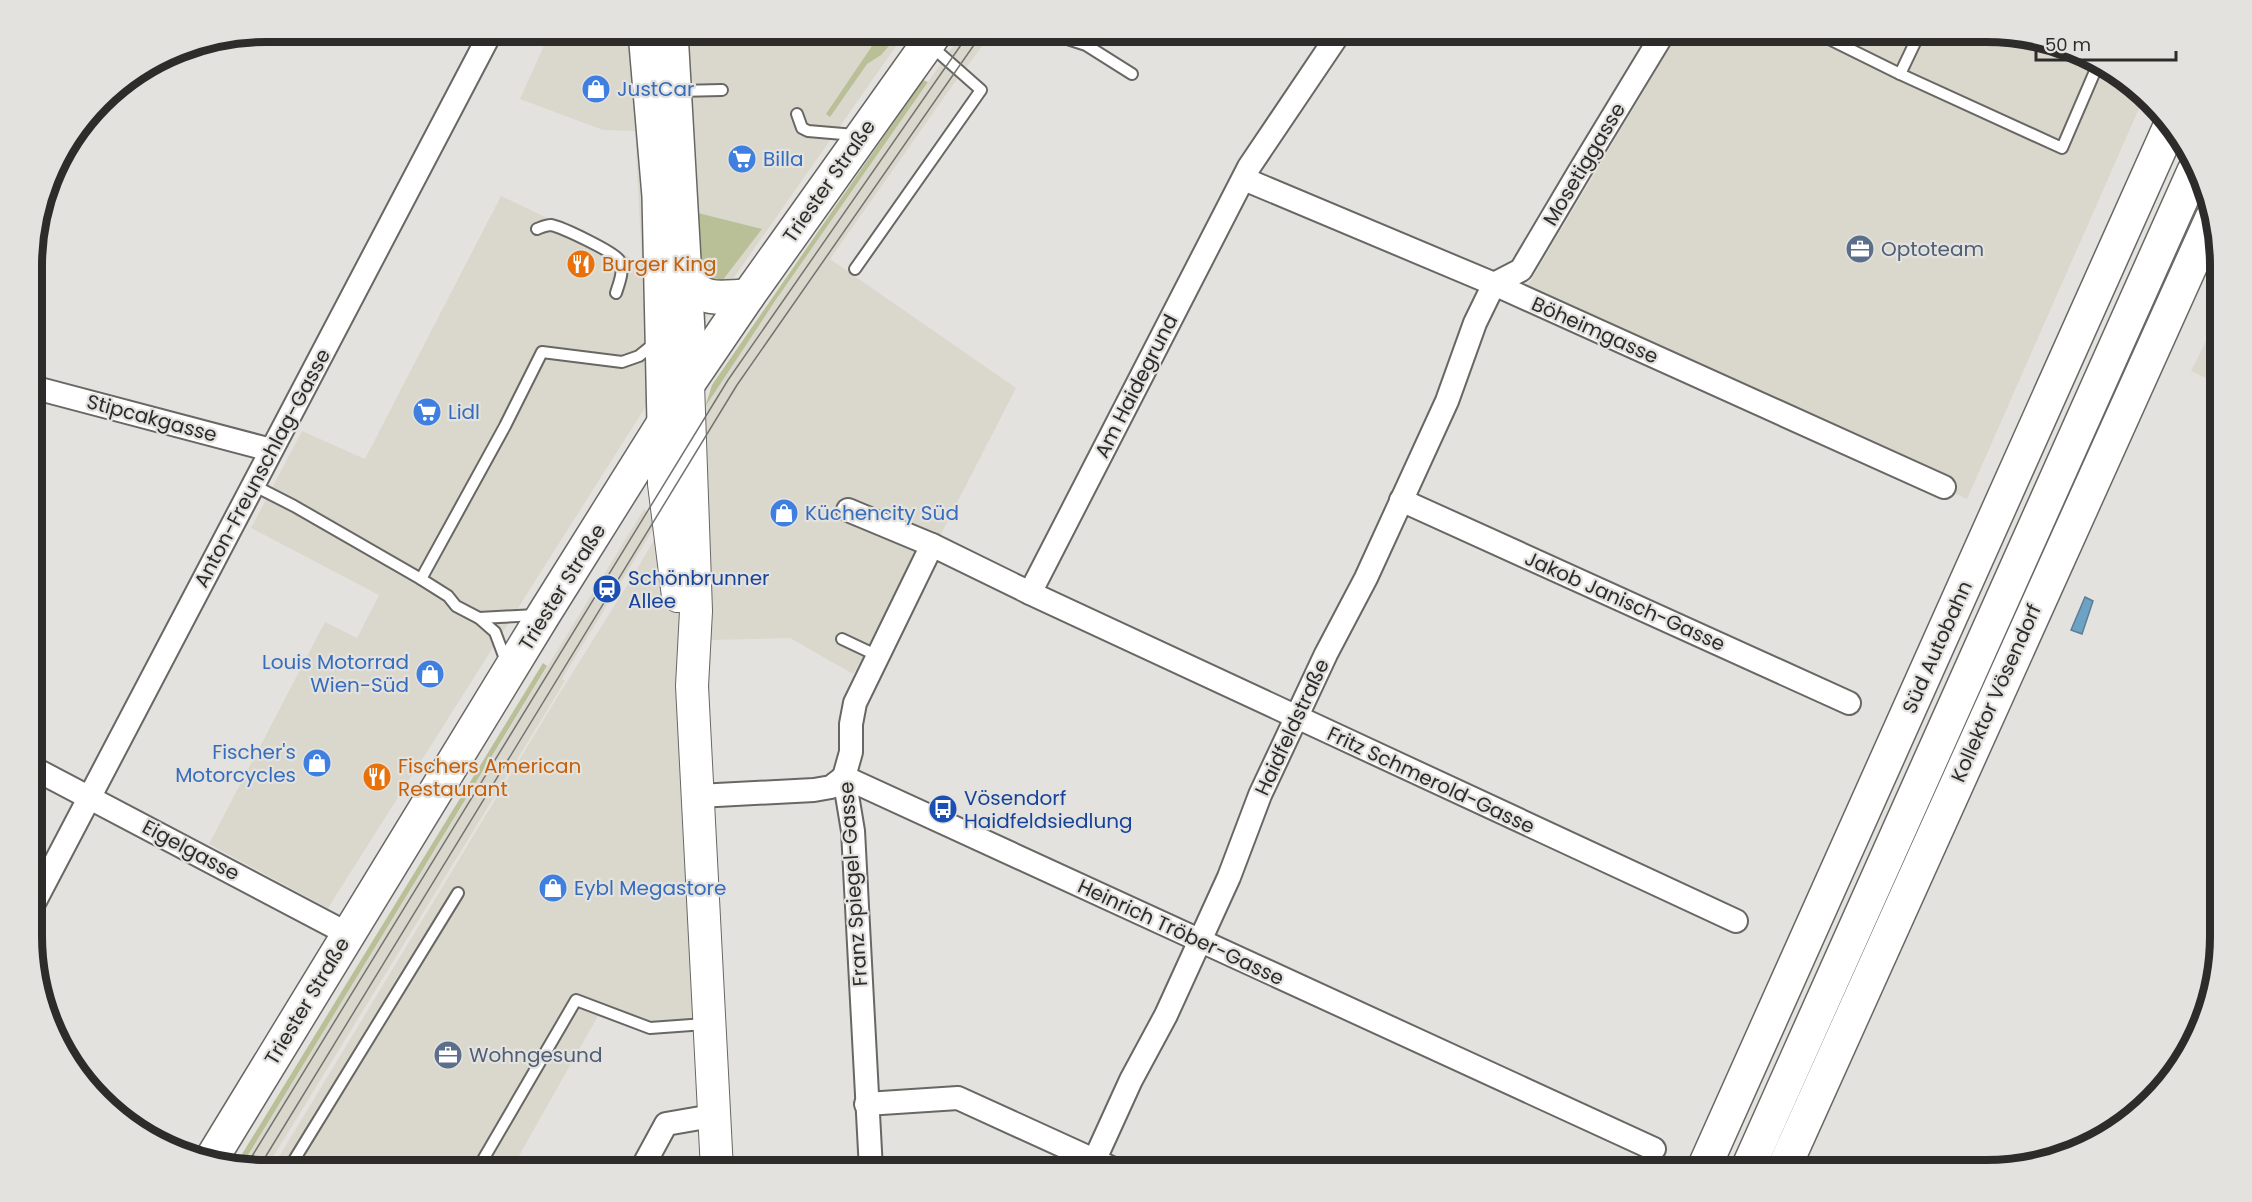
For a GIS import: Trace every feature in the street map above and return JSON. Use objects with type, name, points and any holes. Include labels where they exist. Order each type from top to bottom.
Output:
[{"type":"main road","points":[[646,42],[658,185],[666,502],[687,672],[692,686]]},
{"type":"main road","points":[[672,42],[686,280],[696,611],[692,686],[699,796],[712,1116],[716,1160]]},
{"type":"main road","name":"Triester Straße","points":[[215,1154],[544,614],[688,384],[928,42]]},
{"type":"main road","name":"Süd Autobahn","points":[[1707,1160],[2167,133]]},
{"type":"main road","name":"Süd Autobahn","points":[[1751,1160],[2191,177]]},
{"type":"main road","name":"Kollektor Vösendorf","points":[[1788,1160],[2207,229]]},
{"type":"main road","points":[[686,280],[703,295],[748,296]]},
{"type":"street","name":"Anton-Freunschlag-Gasse","points":[[42,888],[486,42]]},
{"type":"street","name":"Am Haidegrund","points":[[1030,593],[1257,153],[1333,42]]},
{"type":"street","name":"Mosetiggasse","points":[[1494,284],[1521,270],[1658,42]]},
{"type":"street","name":"Böheimgasse","points":[[1244,179],[1494,284],[1944,487]]},
{"type":"street","name":"Haidfeldstraße","points":[[1094,1160],[1131,1080],[1166,1015],[1229,877],[1260,795],[1326,654],[1366,578],[1447,401],[1475,323],[1494,284]]},
{"type":"street","name":"Stipcakgasse","points":[[42,390],[271,450]]},
{"type":"street","name":"Jakob Janisch-Gasse","points":[[1401,500],[1849,703]]},
{"type":"street","name":"Fritz Schmerold-Gasse","points":[[848,510],[932,545],[1297,718],[1736,921]]},
{"type":"street","name":"Franz Spiegel-Gasse","points":[[870,1160],[853,831],[844,777],[851,752],[852,713],[932,545]]},
{"type":"street","name":"Eigelgasse","points":[[42,773],[348,934]]},
{"type":"street","points":[[699,796],[814,790],[831,787],[844,777]]},
{"type":"street","name":"Heinrich Tröber-Gasse","points":[[844,777],[1654,1149]]},
{"type":"street","points":[[867,1104],[958,1098],[1082,1160]]},
{"type":"street","points":[[646,1160],[666,1124],[712,1116]]},
{"type":"lane","points":[[855,269],[981,90],[937,42]]},
{"type":"lane","points":[[1077,42],[1086,45],[1132,74]]},
{"type":"lane","points":[[1835,42],[2062,148],[2095,71]]},
{"type":"lane","points":[[1900,74],[1915,42]]},
{"type":"lane","points":[[674,91],[722,90]]},
{"type":"lane","points":[[797,114],[802,128],[808,131],[861,135]]},
{"type":"lane","points":[[537,229],[546,225],[558,227],[614,255],[621,263],[622,270],[616,293]]},
{"type":"lane","points":[[421,579],[505,426],[542,352],[622,362],[639,356],[663,338]]},
{"type":"lane","points":[[253,485],[421,579],[448,596],[456,606],[479,618],[495,632],[510,671]]},
{"type":"lane","points":[[479,618],[544,614]]},
{"type":"lane","points":[[842,639],[878,656]]},
{"type":"lane","points":[[294,1160],[458,893]]},
{"type":"lane","points":[[483,1160],[576,1000],[650,1028],[709,1023]]},
{"type":"shaded area","points":[[546,42],[899,42],[667,373],[328,908],[209,844],[325,622],[357,638],[379,595],[251,528],[302,431],[365,459],[501,196],[642,263],[635,131],[603,130],[520,99]]},
{"type":"shaded area","points":[[956,42],[985,42],[830,259],[1016,388],[940,536],[853,674],[790,638],[711,640],[702,1031],[647,1032],[598,1016],[517,1160],[277,1160],[636,571],[703,454],[701,412],[775,301]]},
{"type":"shaded area","points":[[1673,42],[2001,42],[2030,46],[2072,59],[2111,80],[2141,104],[1967,499],[1521,297]]},
{"type":"shaded area","points":[[2210,333],[2210,380],[2191,371]]},
{"type":"shaded area","points":[[644,509],[654,516],[657,523],[562,679],[565,681],[442,882],[271,1160],[246,1159]]},
{"type":"green space","points":[[892,42],[881,55],[867,64],[830,117],[826,114],[874,43]]},
{"type":"green space","points":[[923,80],[928,82],[775,301],[705,407],[712,385]]},
{"type":"green space","points":[[698,213],[762,229],[722,281],[702,280]]},
{"type":"green space","points":[[543,663],[547,666],[246,1159],[239,1158]]},
{"type":"water","points":[[2085,597],[2093,601],[2082,634],[2071,630]]},
{"type":"tram line","points":[[250,1160],[728,380],[963,42]]},
{"type":"tram line","points":[[263,1160],[737,385],[976,42]]},
{"type":"place","name":"JustCar","points":[[596,89]]},
{"type":"place","name":"Billa","points":[[742,159]]},
{"type":"place","name":"Optoteam","points":[[1860,249]]},
{"type":"place","name":"Burger King","points":[[581,264]]},
{"type":"place","name":"Lidl","points":[[427,412]]},
{"type":"place","name":"Küchencity Süd","points":[[784,513]]},
{"type":"place","name":"Schönbrunner Allee","points":[[607,589]]},
{"type":"place","name":"Louis Motorrad Wien-Süd","points":[[430,674]]},
{"type":"place","name":"Fischer's Motorcycles","points":[[317,763]]},
{"type":"place","name":"Fischers American Restaurant","points":[[377,777]]},
{"type":"place","name":"Vösendorf Haidfeldsiedlung","points":[[943,809]]},
{"type":"place","name":"Eybl Megastore","points":[[553,888]]},
{"type":"place","name":"Wohngesund","points":[[448,1055]]}]
